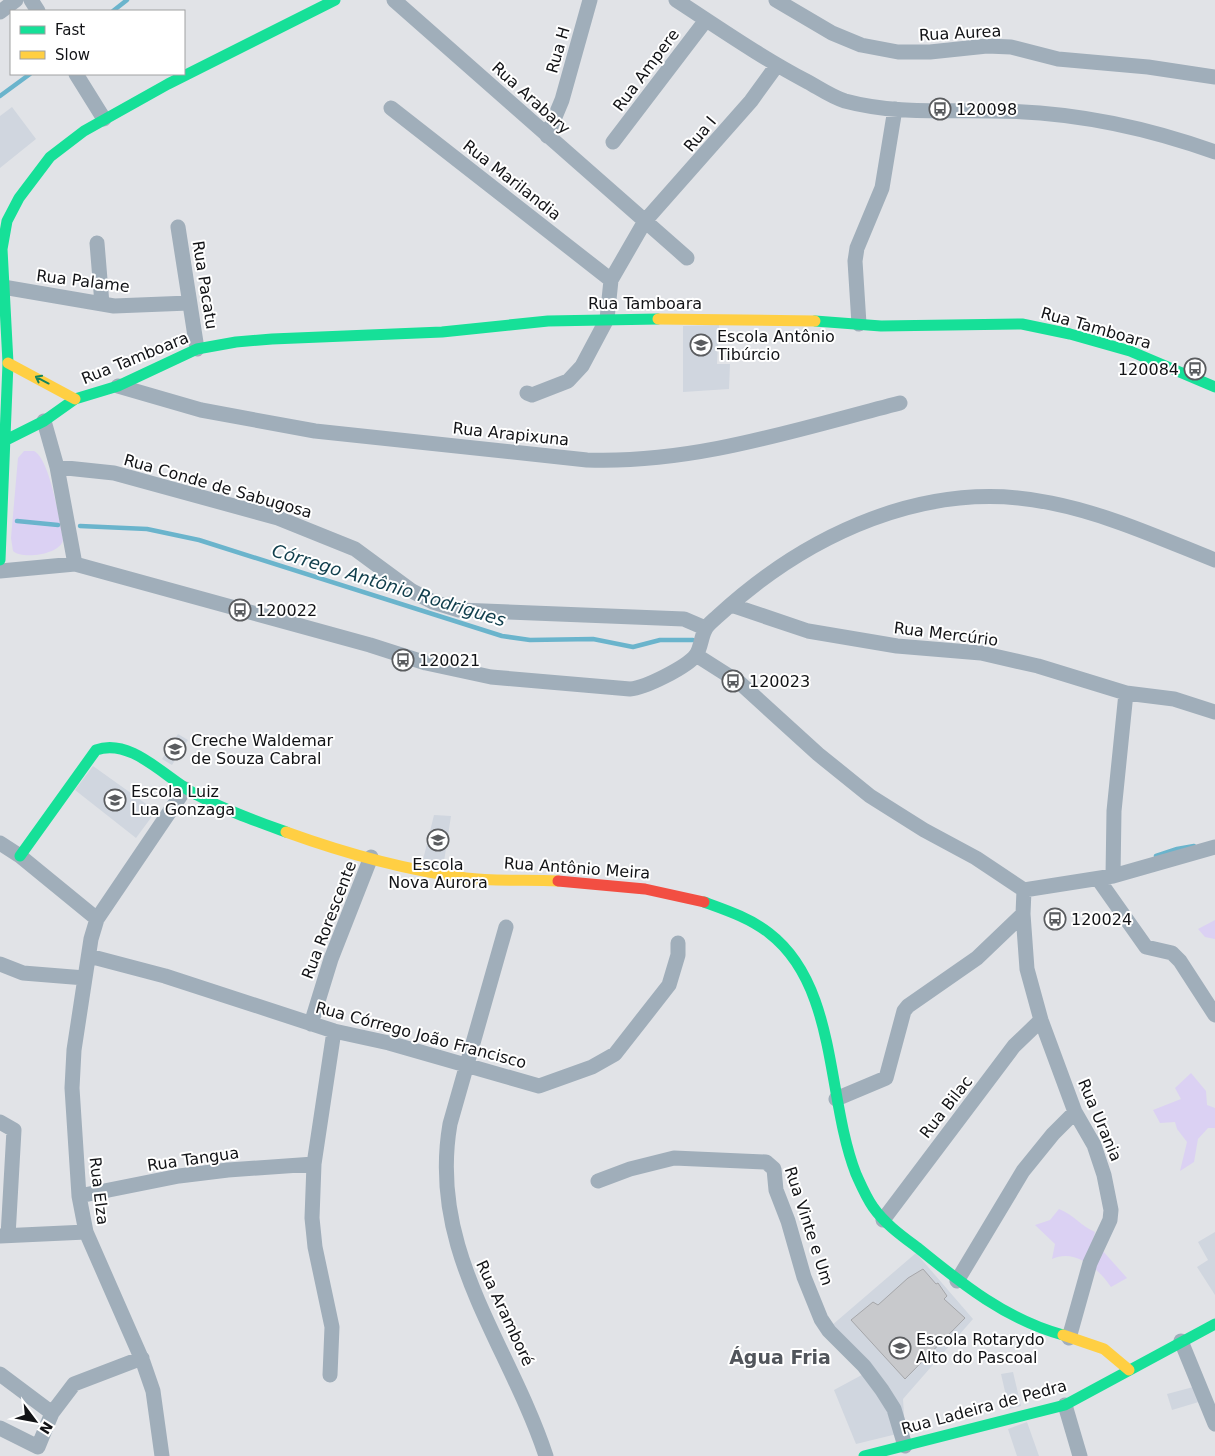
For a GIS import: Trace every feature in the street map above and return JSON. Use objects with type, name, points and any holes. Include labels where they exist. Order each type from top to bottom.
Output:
[{"type":"street","points":[[0,560],[8,363],[2,249],[7,221],[19,198],[50,157],[104,119],[168,84],[334,0]]},
{"type":"street","name":"Rua Arabary","points":[[394,0],[687,258]]},
{"type":"street","name":"Rua H","points":[[547,136],[562,100],[590,0]]},
{"type":"street","points":[[676,0],[777,65],[842,100],[895,109],[934,112],[993,111],[1102,122],[1185,142],[1215,152]]},
{"type":"street","name":"Rua Aurea","points":[[776,0],[832,33],[861,45],[898,52],[923,53],[987,46],[1011,47],[1058,59],[1148,67],[1215,78]]},
{"type":"street","name":"Rua Ampere","points":[[613,142],[706,20]]},
{"type":"street","name":"Rua I","points":[[611,280],[645,222],[751,101],[777,65]]},
{"type":"street","points":[[77,75],[104,119]]},
{"type":"street","name":"Rua Marilandia","points":[[391,108],[611,280]]},
{"type":"street","points":[[859,324],[855,261],[857,248],[882,188],[895,109]]},
{"type":"street","name":"Rua Pacatu","points":[[178,227],[197,349]]},
{"type":"street","points":[[97,243],[102,304]]},
{"type":"street","points":[[527,393],[532,395],[568,381],[586,358],[607,319],[611,280]]},
{"type":"street","name":"Rua Palame","points":[[3,287],[114,306],[189,303]]},
{"type":"street","name":"Rua Tamboara","points":[[4,432],[44,421],[75,399],[118,386],[172,359],[197,349],[272,339],[442,332],[548,321],[607,319],[811,321],[946,327],[1022,324],[1044,328],[1130,352],[1215,387]]},
{"type":"street","name":"Rua Tamboara","points":[[8,363],[75,399]]},
{"type":"street","name":"Rua Arapixuna","points":[[118,386],[201,410],[315,431],[587,460],[623,461],[690,454],[900,403]]},
{"type":"street","points":[[44,421],[57,466],[76,564]]},
{"type":"street","name":"Rua Conde de Sabugosa","points":[[57,466],[114,473],[278,518],[354,549],[412,591],[433,602],[458,610],[684,619],[705,628]]},
{"type":"street","points":[[0,571],[76,564],[370,645],[426,663],[491,677],[640,688],[664,676],[696,655],[705,628],[731,605],[792,558],[840,530],[905,508],[982,495],[1051,502],[1076,509],[1215,560]]},
{"type":"street","name":"Rua Mercúrio","points":[[731,605],[808,631],[897,646],[981,653],[1038,666],[1126,693],[1174,699],[1215,712]]},
{"type":"street","points":[[696,655],[740,683],[818,754],[870,796],[924,830],[976,858],[1024,890],[1105,878],[1215,847]]},
{"type":"street","points":[[1126,693],[1105,878],[1146,947],[1172,953],[1180,961],[1215,1015]]},
{"type":"street","name":"Rua Antônio Meira","points":[[20,856],[96,750],[103,745],[122,747],[185,789],[247,819],[372,857],[442,874],[468,878],[636,886],[680,894],[741,916],[778,939],[802,969],[813,991],[849,1153],[867,1198],[883,1220],[957,1281],[1027,1324],[1104,1349],[1129,1370]]},
{"type":"street","points":[[0,842],[97,919],[185,789]]},
{"type":"street","name":"Rua Rorescente","points":[[311,1024],[331,959],[372,857]]},
{"type":"street","name":"Rua Urania","points":[[1024,890],[1023,914],[1027,969],[1041,1020],[1075,1112],[1094,1145],[1104,1175],[1111,1210],[1110,1220],[1090,1263],[1070,1338]]},
{"type":"street","points":[[836,1099],[886,1078],[904,1011],[908,1006],[977,958],[1023,914]]},
{"type":"street","name":"Rua Elza","points":[[97,919],[85,978],[74,1050],[72,1088],[79,1196],[86,1232],[142,1358],[153,1391],[162,1456]]},
{"type":"street","name":"Rua Aramboré","points":[[506,927],[450,1124],[445,1151],[449,1213],[472,1291],[526,1400],[546,1456]]},
{"type":"street","name":"Rua Córrego João Francisco","points":[[89,956],[165,976],[334,1031],[467,1064],[539,1086],[602,1063],[616,1054],[632,1036],[669,985],[678,955],[678,943]]},
{"type":"street","points":[[0,964],[23,973],[85,978]]},
{"type":"street","name":"Rua Bilac","points":[[883,1220],[1014,1046],[1041,1020]]},
{"type":"street","points":[[330,1375],[332,1327],[315,1247],[312,1218],[314,1164],[334,1031]]},
{"type":"street","points":[[957,1281],[1023,1171],[1053,1134],[1075,1112]]},
{"type":"street","points":[[0,1122],[14,1130],[4,1236],[86,1232]]},
{"type":"street","name":"Rua Vinte e Um","points":[[598,1181],[630,1169],[674,1158],[766,1162],[771,1164],[775,1173],[776,1190],[791,1230],[804,1278],[821,1319],[829,1331],[864,1366],[882,1390],[894,1409],[905,1446]]},
{"type":"street","name":"Rua Tangua","points":[[79,1196],[186,1176],[314,1164]]},
{"type":"street","name":"Rua Ladeira de Pedra","points":[[864,1456],[1065,1405],[1215,1324]]},
{"type":"street","points":[[1181,1341],[1215,1424]]},
{"type":"street","points":[[0,1428],[38,1447],[52,1413],[74,1384],[142,1358]]},
{"type":"street","points":[[0,1374],[52,1413]]},
{"type":"street","points":[[1065,1405],[1080,1456]]},
{"type":"shaded area","points":[[12,107],[36,139],[0,168],[0,116]]},
{"type":"shaded area","name":"Escola Antônio Tibúrcio","points":[[719,325],[717,364],[730,364],[729,389],[683,392],[683,326]]},
{"type":"shaded area","points":[[24,451],[34,451],[40,456],[45,466],[53,492],[63,540],[56,549],[41,554],[25,555],[13,551],[11,538],[18,458]]},
{"type":"shaded area","name":"Creche Waldemar de Souza Cabral","points":[[178,734],[188,740],[172,765],[162,759]]},
{"type":"shaded area","name":"Escola Luiz Lua Gonzaga","points":[[93,766],[156,811],[136,838],[75,790]]},
{"type":"shaded area","name":"Escola Nova Aurora","points":[[434,815],[451,816],[443,868],[422,864]]},
{"type":"shaded area","points":[[1215,920],[1215,939],[1205,937],[1198,929]]},
{"type":"shaded area","points":[[1191,1073],[1206,1091],[1207,1105],[1215,1108],[1215,1128],[1208,1128],[1198,1139],[1194,1162],[1180,1171],[1187,1142],[1177,1129],[1175,1122],[1160,1123],[1153,1110],[1181,1099],[1175,1088]]},
{"type":"shaded area","points":[[1059,1209],[1095,1232],[1093,1240],[1127,1278],[1111,1287],[1100,1273],[1078,1258],[1061,1256],[1052,1259],[1055,1244],[1035,1225],[1050,1220]]},
{"type":"shaded area","points":[[1215,1232],[1215,1295],[1197,1267],[1208,1260],[1198,1242]]},
{"type":"shaded area","name":"Escola Rotarydo Alto do Pascoal","points":[[916,1253],[973,1319],[903,1399],[905,1432],[856,1444],[834,1390],[871,1370],[831,1326]]},
{"type":"shaded area","points":[[1013,1372],[1021,1406],[1009,1409],[1001,1374]]},
{"type":"shaded area","points":[[1197,1386],[1202,1401],[1172,1410],[1167,1394]]},
{"type":"shaded area","points":[[1027,1422],[1039,1456],[1017,1456],[1008,1429]]},
{"type":"building","points":[[923,1269],[936,1284],[938,1283],[947,1296],[944,1299],[965,1318],[905,1379],[851,1320],[873,1302],[878,1305],[908,1278]]},
{"type":"waterway","points":[[114,10],[127,0]]},
{"type":"waterway","points":[[0,96],[29,75]]},
{"type":"waterway","name":"Córrego Antônio Rodrigues","points":[[17,521],[58,525]]},
{"type":"waterway","name":"Córrego Antônio Rodrigues","points":[[80,526],[147,529],[199,540],[502,636],[530,640],[593,639],[633,647],[660,640],[693,640]]},
{"type":"waterway","name":"Córrego Antônio Rodrigues","points":[[1156,856],[1194,846]]},
{"type":"traffic: fast","points":[[0,560],[8,363],[2,249],[7,221],[19,198],[50,157],[84,131],[168,84],[335,0]]},
{"type":"traffic: fast","points":[[6,440],[44,421],[75,399],[118,386],[197,349],[236,342],[272,339],[442,332],[548,321],[658,319]]},
{"type":"traffic: fast","points":[[815,321],[881,326],[1022,324],[1070,334],[1130,351],[1215,387]]},
{"type":"traffic: fast","points":[[20,856],[96,750],[109,748],[123,749],[136,755],[197,795],[241,815],[286,832]]},
{"type":"traffic: fast","points":[[704,902],[746,919],[769,933],[791,955],[807,982],[819,1012],[827,1044],[846,1144],[856,1174],[873,1207],[888,1224],[968,1287],[1023,1320],[1063,1335]]},
{"type":"traffic: fast","points":[[864,1456],[1065,1405],[1215,1324]]},
{"type":"traffic: slow","points":[[658,319],[815,321]]},
{"type":"traffic: slow","points":[[8,363],[75,399]]},
{"type":"traffic: slow","points":[[286,832],[375,860],[443,875],[489,880],[558,881]]},
{"type":"traffic: slow","points":[[1063,1335],[1104,1349],[1129,1370]]},
{"type":"traffic: jam","points":[[558,881],[645,889],[704,902]]},
{"type":"place","name":"120098","points":[[940,109]]},
{"type":"place","name":"Escola Antônio Tibúrcio","points":[[701,345]]},
{"type":"place","name":"120084","points":[[1195,369]]},
{"type":"place","name":"120022","points":[[240,610]]},
{"type":"place","name":"120021","points":[[403,660]]},
{"type":"place","name":"120023","points":[[733,681]]},
{"type":"place","name":"Creche Waldemar de Souza Cabral","points":[[175,749]]},
{"type":"place","name":"Escola Luiz Lua Gonzaga","points":[[115,800]]},
{"type":"place","name":"Escola Nova Aurora","points":[[438,840]]},
{"type":"place","name":"120024","points":[[1055,919]]},
{"type":"place","name":"Escola Rotarydo Alto do Pascoal","points":[[900,1348]]},
{"type":"district","name":"Água Fria","points":[[780,1357]]}]
